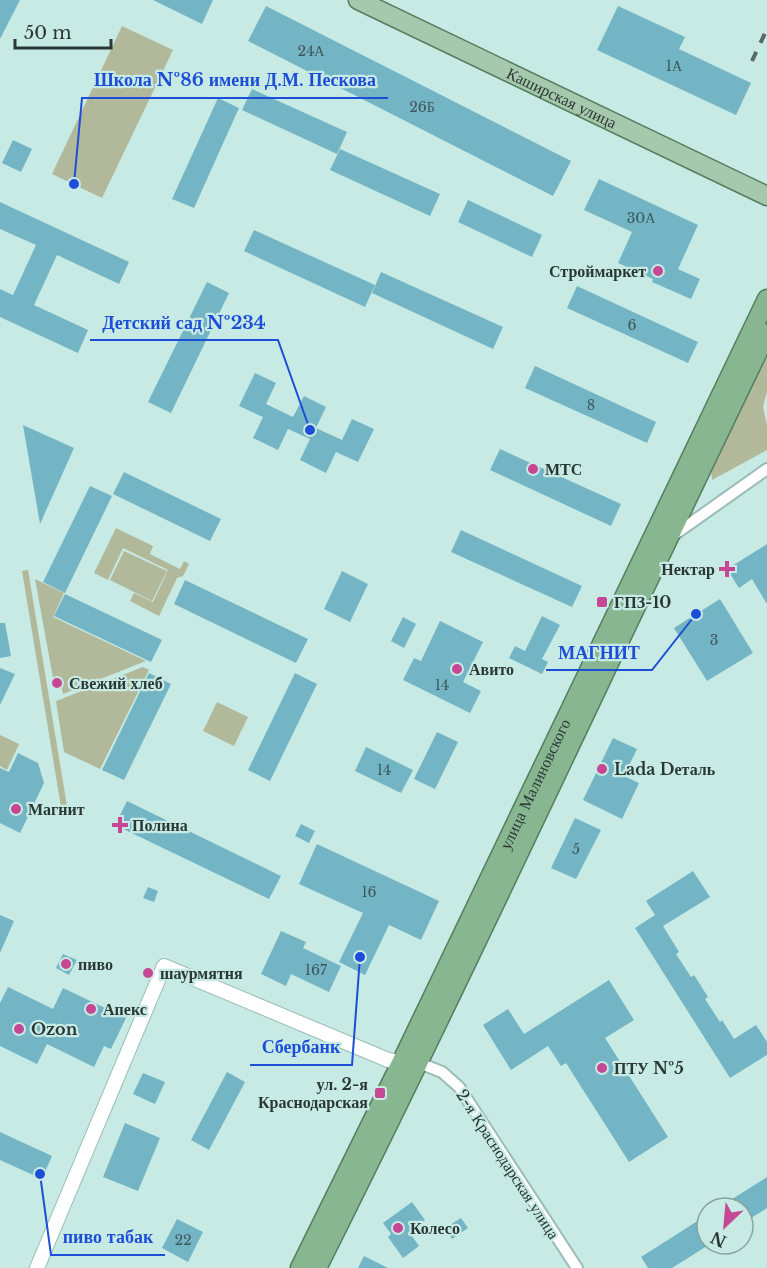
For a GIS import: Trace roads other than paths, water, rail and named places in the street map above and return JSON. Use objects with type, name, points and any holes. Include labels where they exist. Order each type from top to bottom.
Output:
[{"type":"highway","name":"улица Малиновского","points":[[317,1268],[410,1063],[767,298]]},
{"type":"highway","name":"улица Малиновского","points":[[300,1268],[410,1063],[767,333]]},
{"type":"main road","name":"Каширская улица","points":[[358,0],[767,196]]},
{"type":"street","points":[[666,540],[767,469]]},
{"type":"street","name":"2-я Краснодарская улица","points":[[37,1268],[164,966],[388,1060],[442,1071],[459,1087],[577,1268]]},
{"type":"railway","points":[[752,61],[767,29]]},
{"type":"place","name":"Школа №86 имени Д.М. Пескова","points":[[74,184]]},
{"type":"place","name":"Строймаркет","points":[[658,271]]},
{"type":"place","name":"Детский сад №234","points":[[310,430]]},
{"type":"place","name":"МТС","points":[[533,469]]},
{"type":"place","name":"Нектар","points":[[727,569]]},
{"type":"place","name":"ГПЗ-10","points":[[602,602]]},
{"type":"place","name":"МАГНИТ","points":[[696,614]]},
{"type":"place","name":"Авито","points":[[457,669]]},
{"type":"place","name":"Свежий хлеб","points":[[57,683]]},
{"type":"place","name":"Lada Dеталь","points":[[602,769]]},
{"type":"place","name":"Магнит","points":[[16,809]]},
{"type":"place","name":"Полина","points":[[120,825]]},
{"type":"place","name":"Сбербанк","points":[[360,957]]},
{"type":"place","name":"пиво","points":[[66,964]]},
{"type":"place","name":"шаурмятня","points":[[148,973]]},
{"type":"place","name":"Апекс","points":[[91,1009]]},
{"type":"place","name":"Ozon","points":[[19,1029]]},
{"type":"place","name":"ПТУ №5","points":[[602,1068]]},
{"type":"place","name":"ул. 2-я Краснодарская","points":[[380,1093]]},
{"type":"place","name":"пиво табак","points":[[40,1174]]},
{"type":"place","name":"Колесо","points":[[398,1228]]}]
